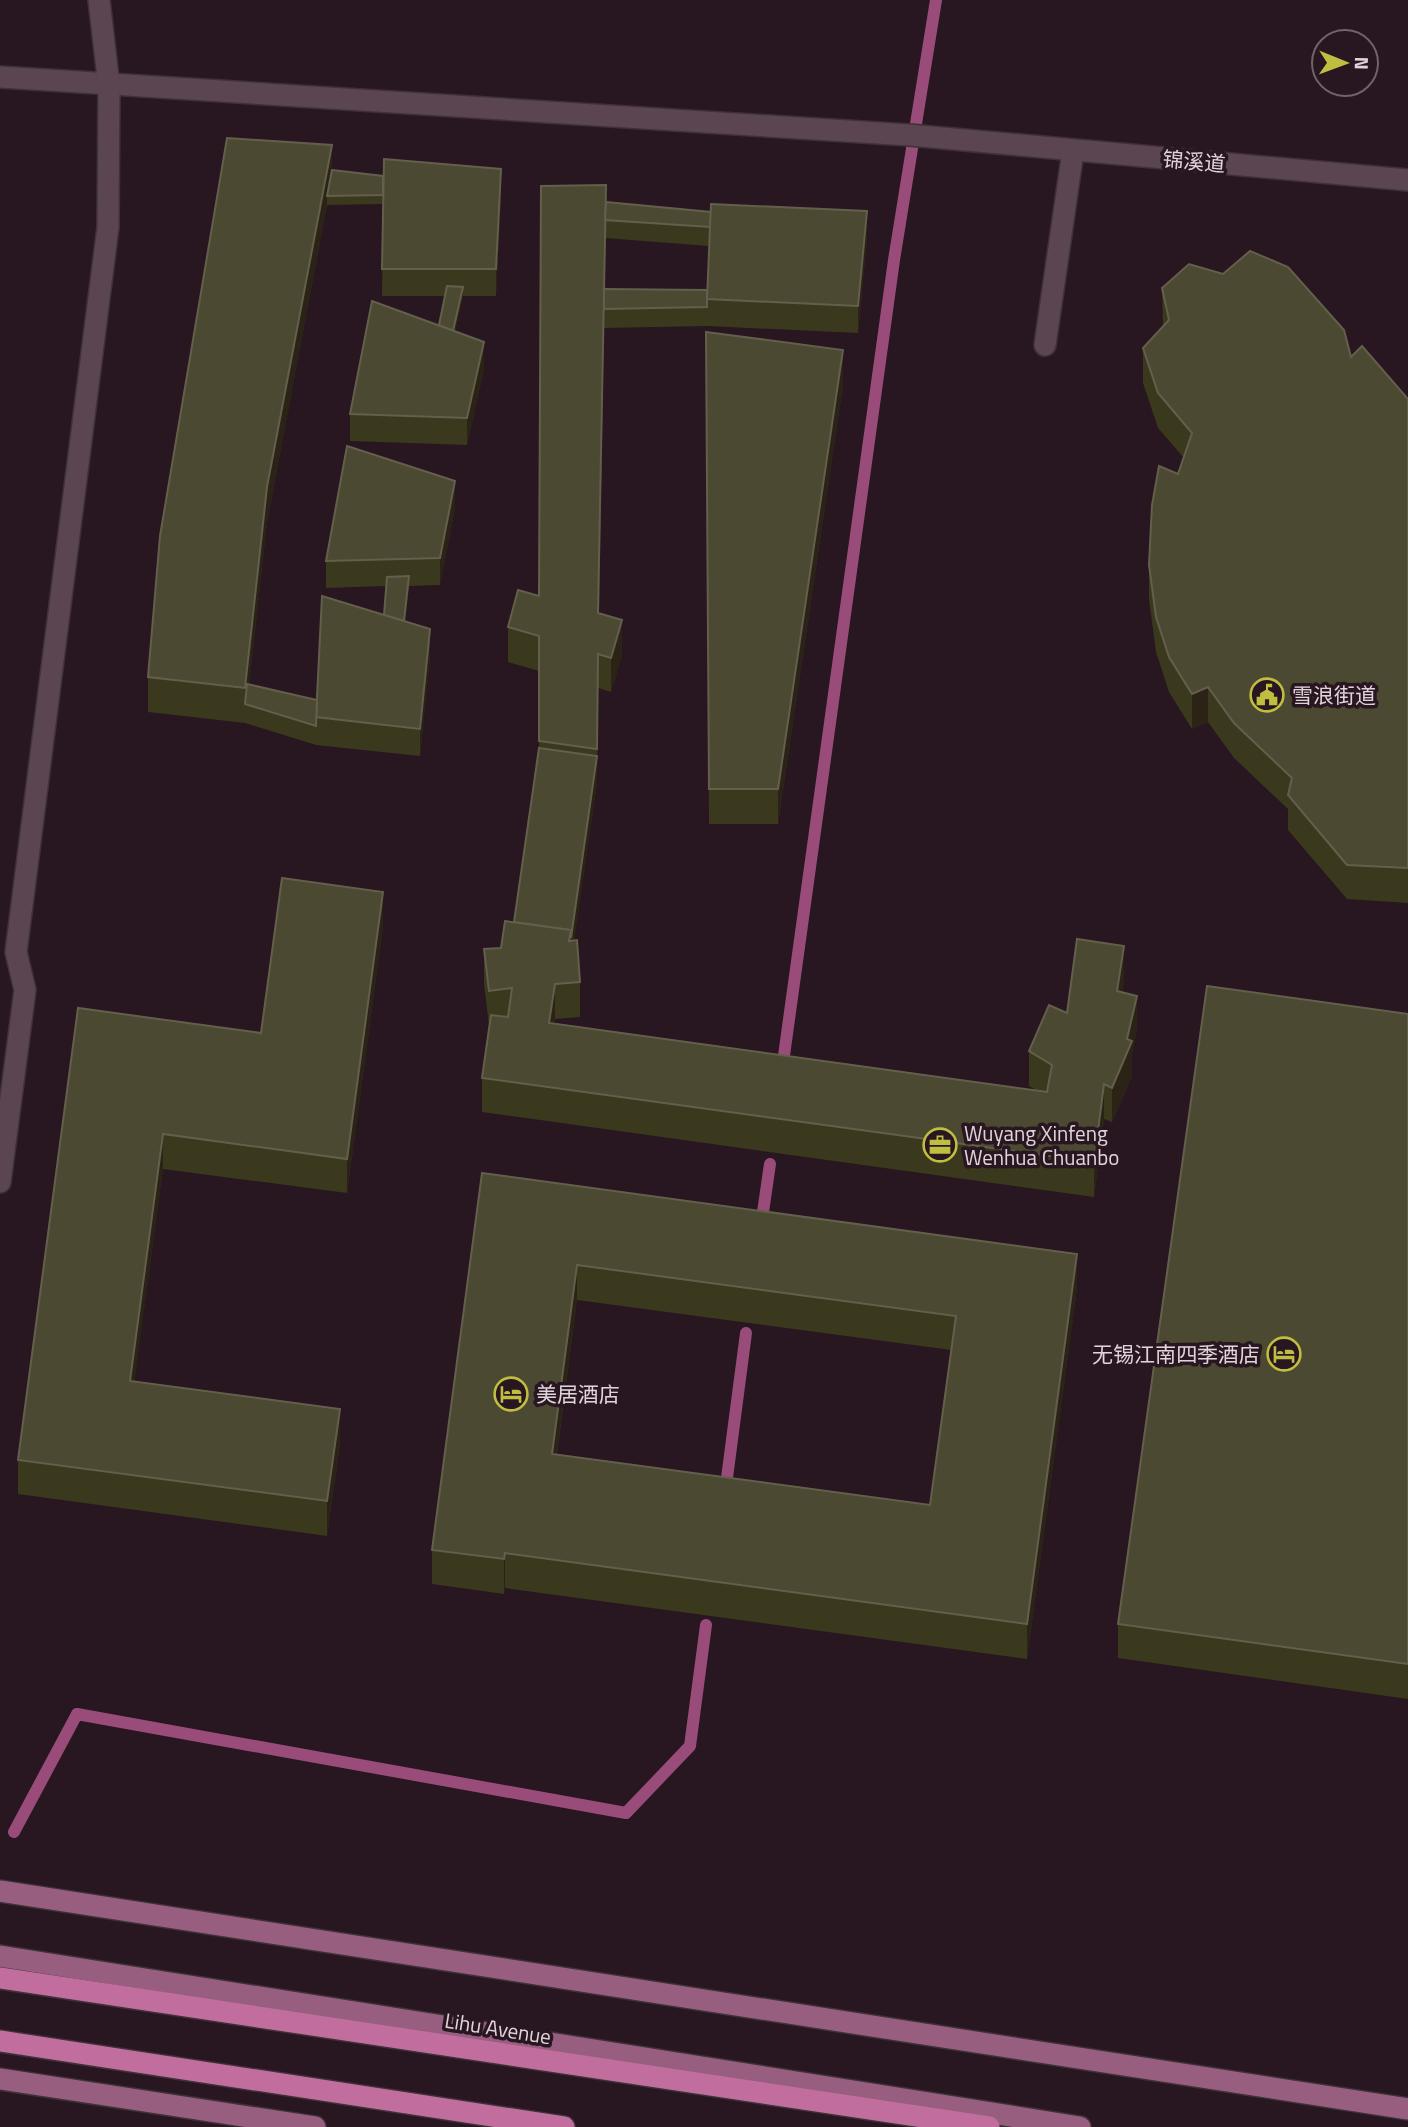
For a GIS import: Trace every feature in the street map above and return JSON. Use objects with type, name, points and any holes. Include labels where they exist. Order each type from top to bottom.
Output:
[{"type":"highway","name":"Lihu Avenue","points":[[0,1978],[989,2127]]},
{"type":"highway","points":[[0,2041],[564,2127]]},
{"type":"main road","points":[[0,1891],[1408,2109]]},
{"type":"main road","points":[[0,1956],[1080,2127]]},
{"type":"main road","points":[[0,2079],[316,2127]]},
{"type":"street","points":[[0,1182],[25,990],[16,952],[108,227],[109,86],[99,0]]},
{"type":"street","name":"锦溪道","points":[[0,77],[909,135],[1408,180]]},
{"type":"street","points":[[1045,345],[1073,151]]},
{"type":"building","points":[[227,138],[332,145],[267,487],[245,688],[148,677],[160,536]]},
{"type":"building","points":[[384,159],[501,169],[496,269],[382,269]]},
{"type":"building","points":[[332,170],[383,176],[383,195],[327,196]]},
{"type":"building","points":[[606,185],[598,613],[622,620],[611,658],[598,654],[597,749],[539,741],[539,636],[508,627],[518,590],[539,596],[541,186]]},
{"type":"building","points":[[606,202],[711,212],[710,227],[605,220]]},
{"type":"building","points":[[711,204],[867,211],[858,306],[707,299]]},
{"type":"building","points":[[1250,251],[1288,267],[1344,330],[1351,357],[1362,346],[1408,399],[1408,868],[1347,865],[1288,795],[1292,778],[1234,723],[1208,687],[1192,694],[1169,657],[1156,617],[1149,565],[1152,505],[1159,466],[1178,474],[1192,433],[1158,393],[1143,348],[1169,320],[1162,288],[1189,264],[1223,274]]},
{"type":"building","points":[[447,286],[463,287],[453,331],[439,325]]},
{"type":"building","points":[[604,289],[707,290],[707,307],[604,309]]},
{"type":"building","points":[[372,301],[484,342],[467,418],[350,414]]},
{"type":"building","points":[[706,332],[843,350],[778,789],[709,789]]},
{"type":"building","points":[[347,446],[455,481],[440,558],[326,561]]},
{"type":"building","points":[[409,576],[404,621],[384,615],[387,577]]},
{"type":"building","points":[[322,596],[430,629],[420,729],[316,717]]},
{"type":"building","points":[[247,684],[317,700],[316,726],[245,704]]},
{"type":"building","points":[[539,748],[597,756],[571,938],[571,930],[514,922]]},
{"type":"building","points":[[282,878],[383,892],[347,1159],[163,1134],[130,1381],[340,1409],[327,1501],[18,1460],[78,1008],[261,1033]]},
{"type":"building","points":[[505,921],[571,930],[569,941],[577,940],[580,982],[555,984],[549,1023],[1047,1092],[1052,1065],[1029,1051],[1049,1005],[1067,1013],[1077,939],[1124,946],[1117,991],[1137,996],[1127,1039],[1132,1041],[1112,1088],[1104,1084],[1094,1162],[482,1078],[491,1015],[508,1017],[512,988],[489,991],[484,949],[501,948]]},
{"type":"building","name":"无锡江南四季酒店","points":[[1207,986],[1408,1014],[1408,1664],[1118,1624]]},
{"type":"building","points":[[482,1173],[1077,1254],[1027,1624],[505,1553],[504,1559],[432,1550]],"holes":[[[577,1265],[956,1316],[930,1505],[552,1454]]]},
{"type":"waterway","points":[[782,1070],[894,260],[936,0]]},
{"type":"waterway","points":[[761,1226],[770,1164]]},
{"type":"waterway","points":[[725,1493],[746,1333]]},
{"type":"waterway","points":[[14,1832],[77,1714],[626,1813],[690,1746],[706,1625]]},
{"type":"place","name":"雪浪街道","points":[[1267,695]]},
{"type":"place","name":"Wuyang Xinfeng Wenhua Chuanbo","points":[[940,1145]]},
{"type":"place","name":"无锡江南四季酒店","points":[[1284,1354]]},
{"type":"place","name":"美居酒店","points":[[511,1394]]}]
